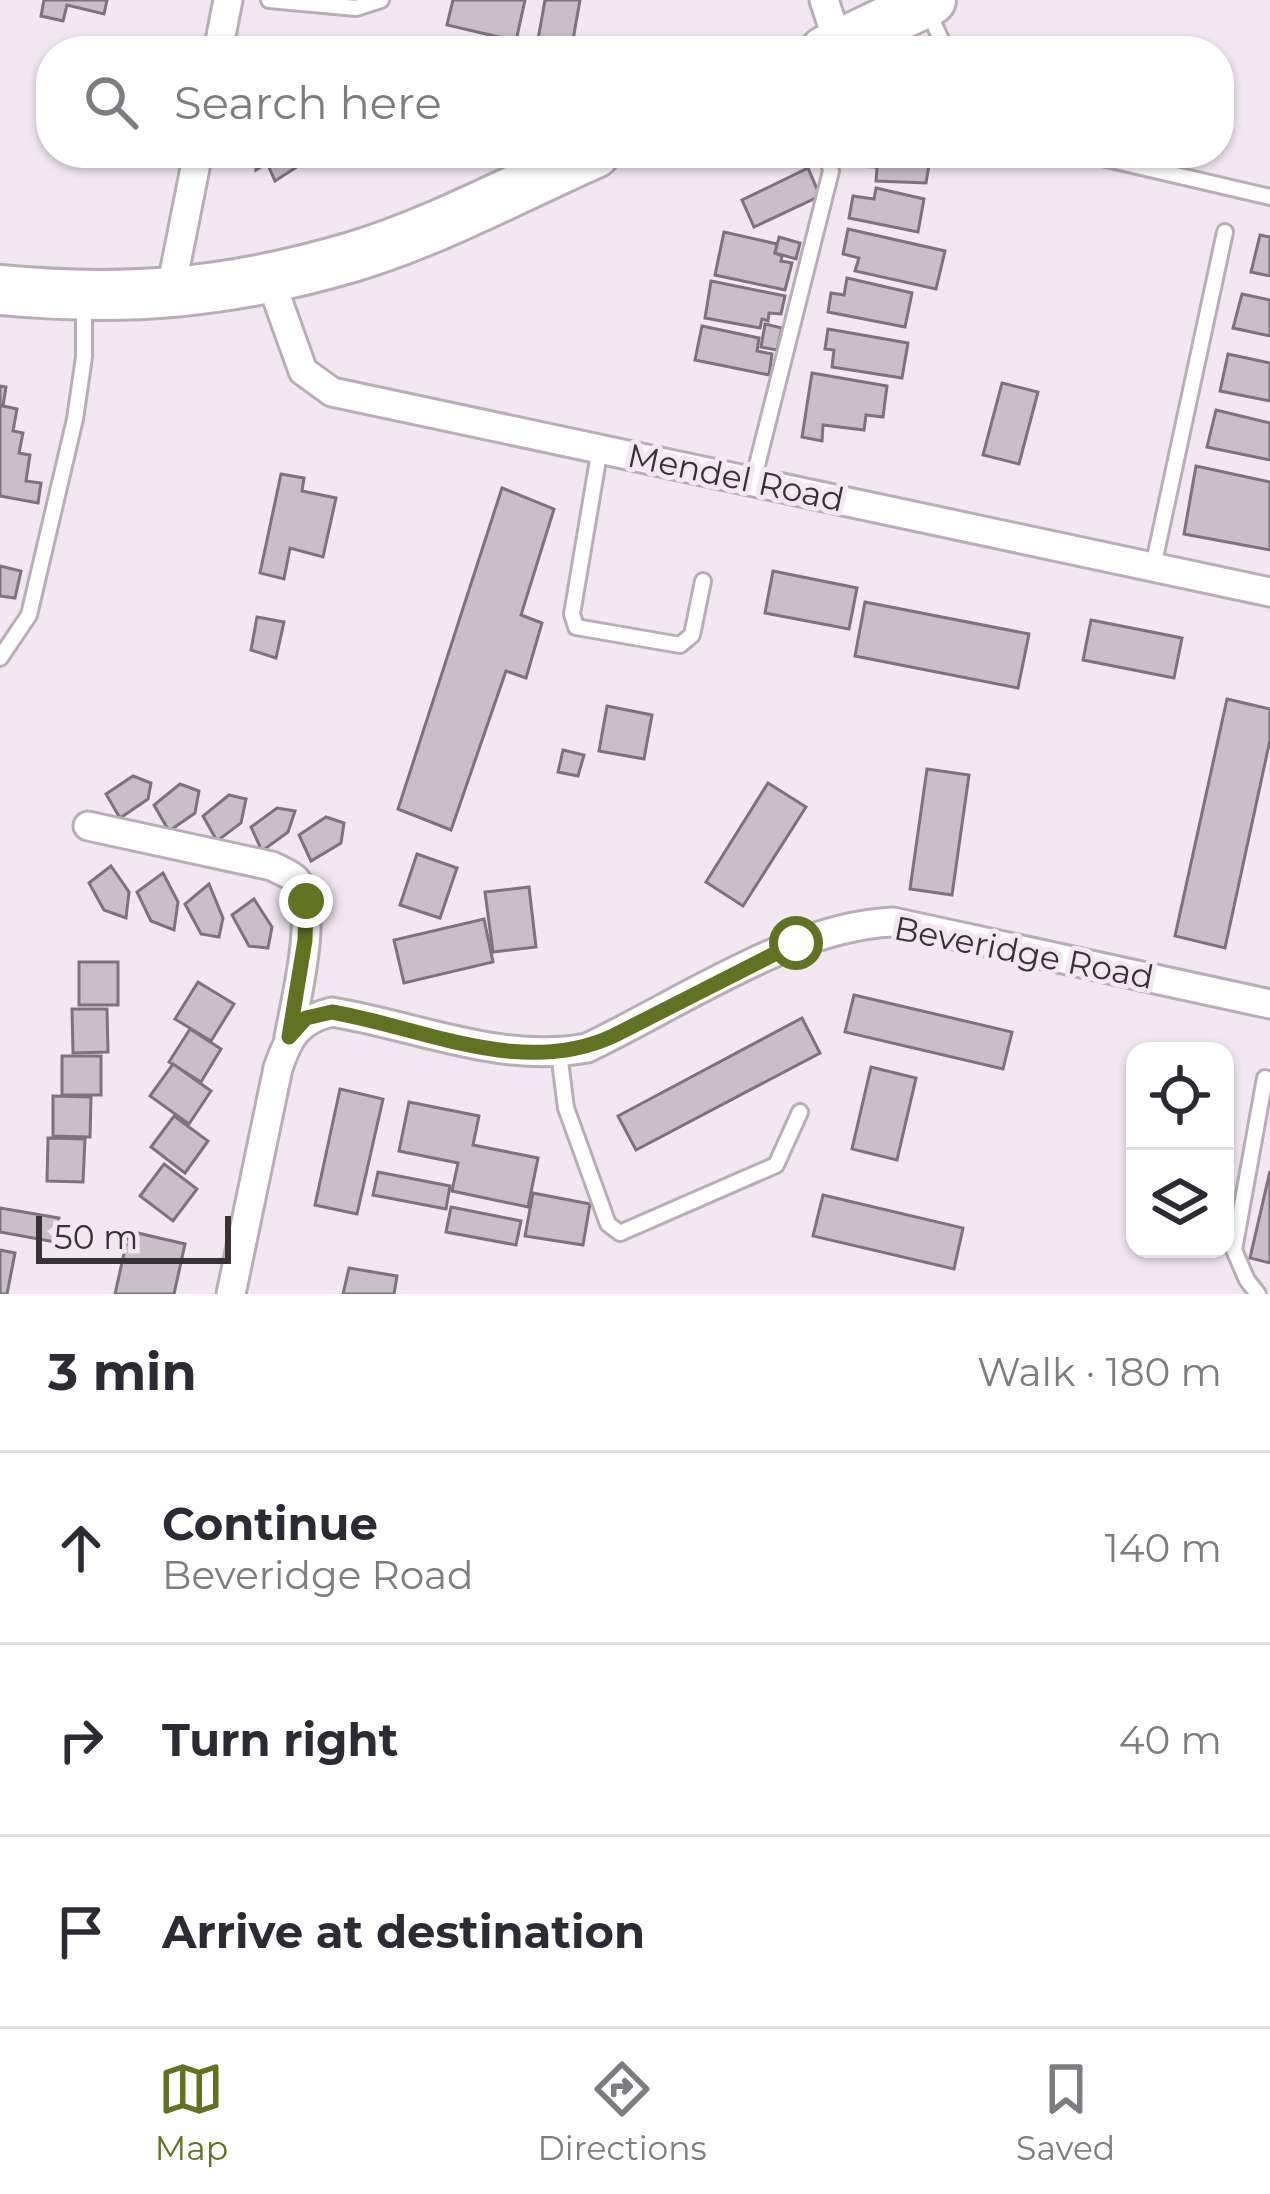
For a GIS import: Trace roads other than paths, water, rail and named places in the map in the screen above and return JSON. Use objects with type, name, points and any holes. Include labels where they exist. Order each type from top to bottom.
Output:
[{"type":"highway","points":[[829,32],[928,2]]},
{"type":"highway","points":[[0,290],[84,298],[170,294],[270,279],[356,256],[561,168]]},
{"type":"street","points":[[221,36],[228,0]]},
{"type":"street","points":[[170,294],[195,168]]},
{"type":"street","name":"Mendel Road","points":[[270,279],[303,371],[332,392],[1270,592]]},
{"type":"street","points":[[88,826],[272,866],[296,879],[306,901],[305,940],[289,1037],[278,1067],[231,1294]]},
{"type":"street","name":"Beveridge Road","points":[[289,1037],[306,1018],[332,1012],[498,1050],[560,1053],[587,1048],[796,943],[857,923],[925,926],[1270,1004]]},
{"type":"lane","points":[[269,0],[356,8],[382,0]]},
{"type":"lane","points":[[928,2],[940,36]]},
{"type":"lane","points":[[753,481],[830,168]]},
{"type":"lane","points":[[1145,168],[1270,197]]},
{"type":"lane","points":[[1153,567],[1225,232]]},
{"type":"lane","points":[[0,658],[29,615],[75,419],[84,357],[84,298]]},
{"type":"lane","points":[[600,448],[572,614],[576,628],[680,645],[692,635],[704,580]]},
{"type":"lane","points":[[560,1053],[566,1108],[608,1224],[620,1233],[776,1165],[800,1112]]},
{"type":"lane","points":[[1258,1294],[1246,1280],[1234,1250],[1265,1078]]}]
